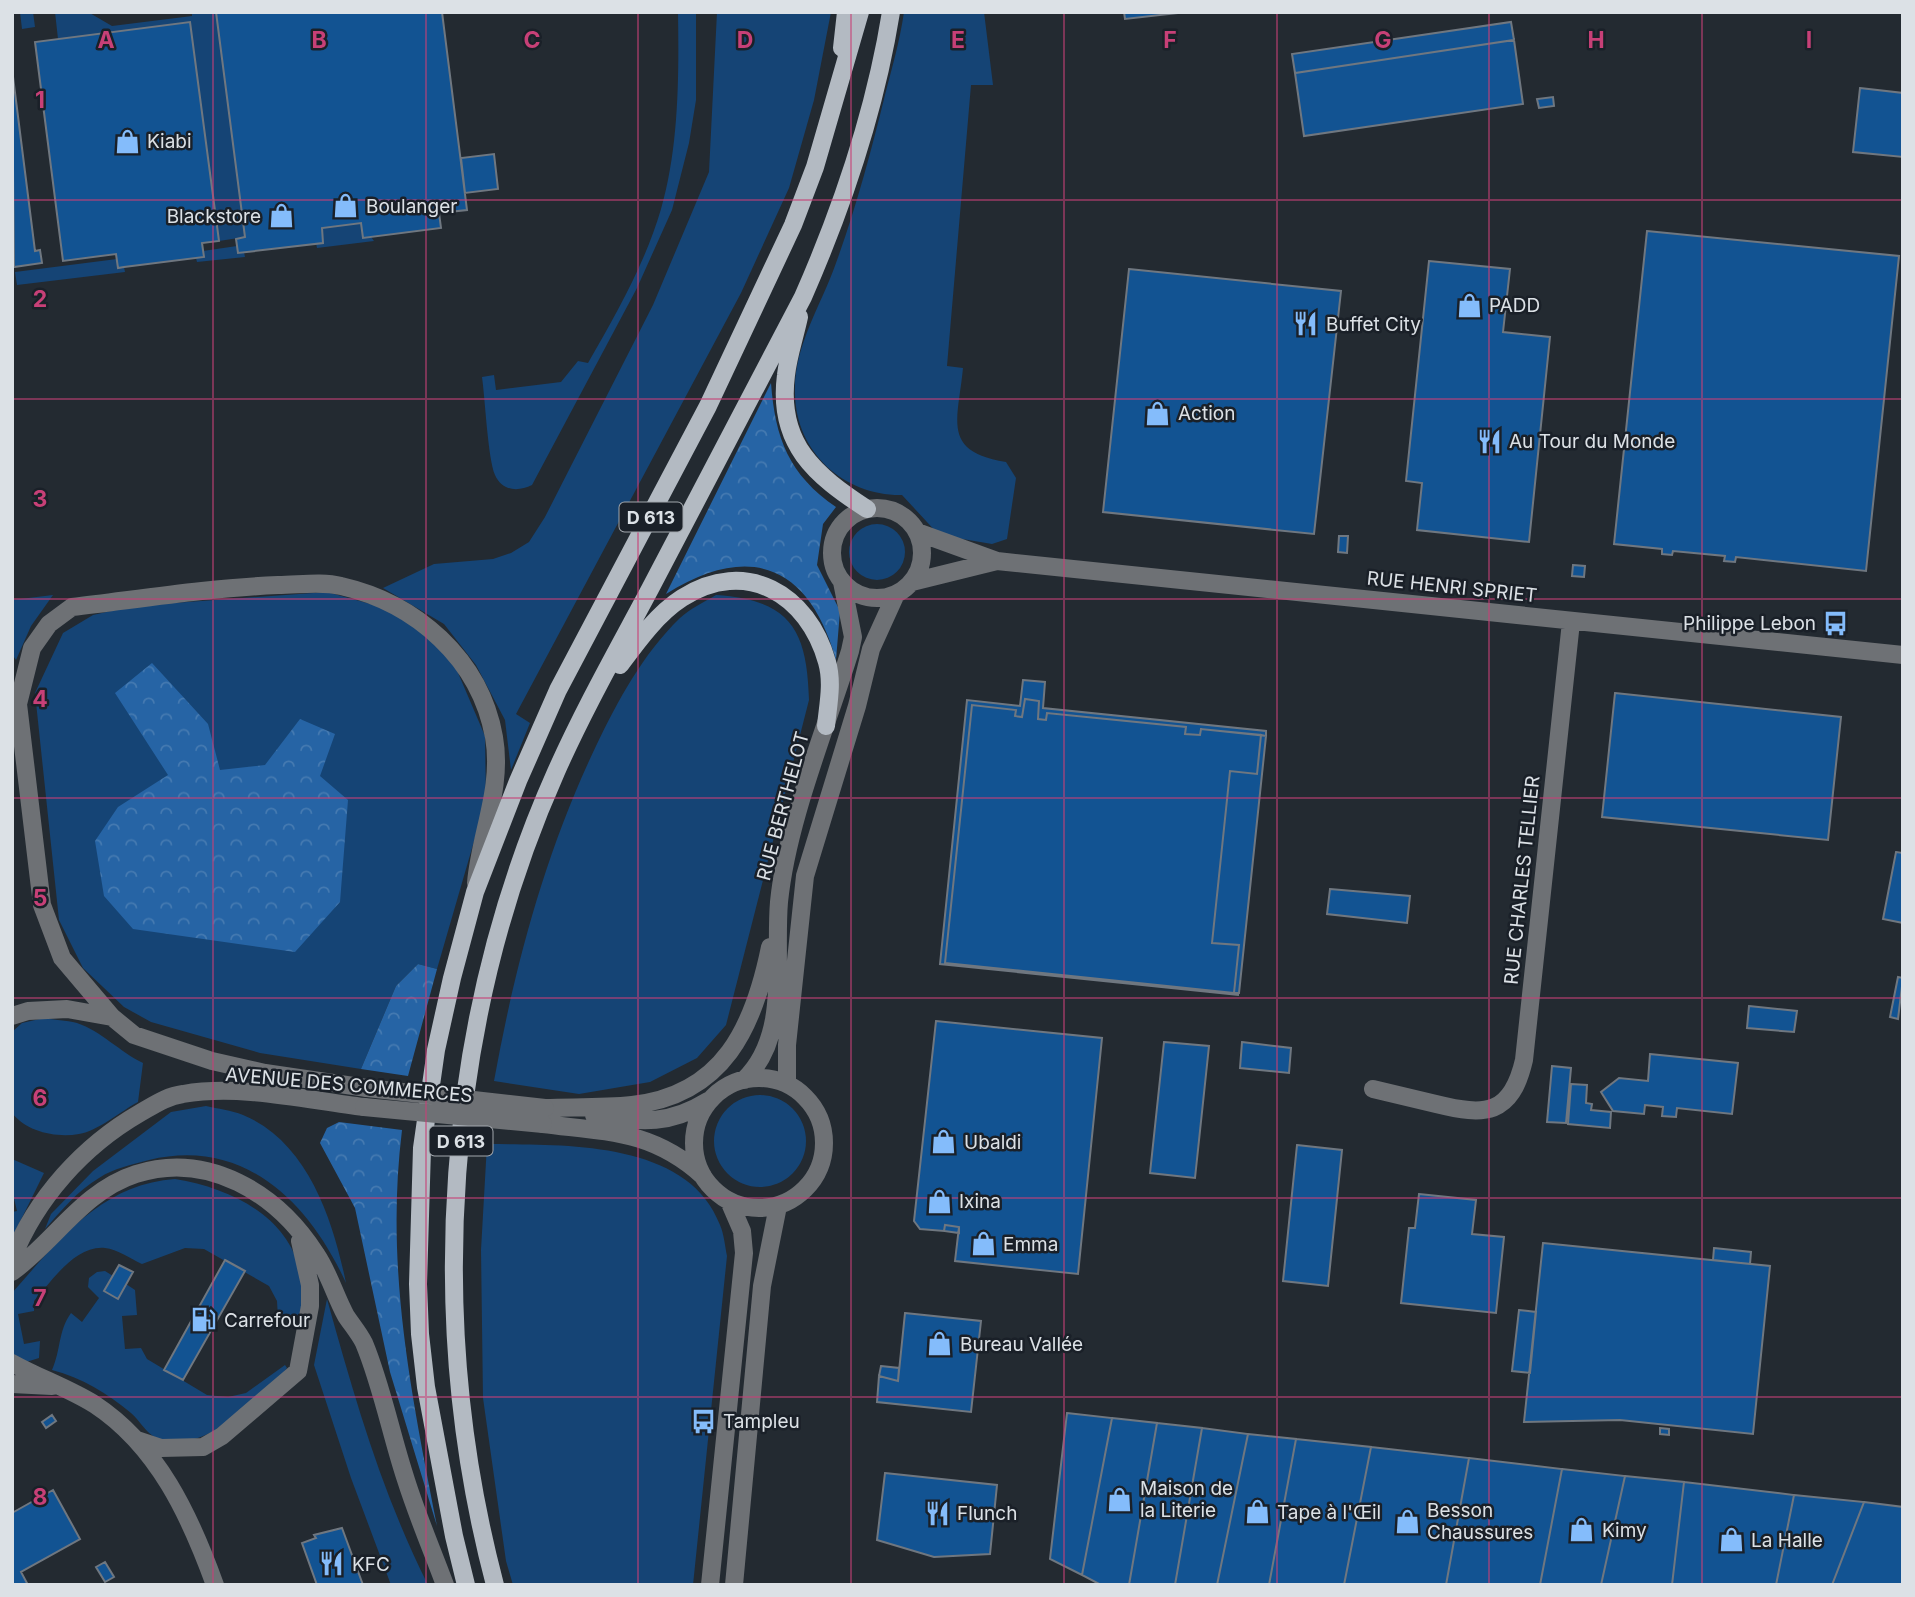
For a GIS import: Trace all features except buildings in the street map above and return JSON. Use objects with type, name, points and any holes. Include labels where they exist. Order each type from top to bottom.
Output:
[{"type":"main road","points":[[822,140],[846,12]]},
{"type":"main road","name":"D 613","points":[[466,1585],[441,1471],[420,1334],[419,1212],[422,1148],[436,1050],[452,978],[475,892],[518,781],[558,690],[708,406],[793,225],[822,140],[860,12]]},
{"type":"main road","name":"D 613","points":[[495,1585],[473,1479],[459,1375],[453,1271],[460,1145],[472,1055],[505,911],[555,774],[584,713],[803,297],[832,230],[853,169],[891,12]]},
{"type":"main road","points":[[803,297],[786,373],[784,404],[791,428],[812,469],[867,509]]},
{"type":"main road","points":[[584,713],[633,648],[682,598],[720,582],[743,579],[770,588],[806,616],[827,663],[830,679],[827,726]]},
{"type":"street","points":[[867,509],[892,511],[902,516],[917,532],[997,561],[912,582],[896,594],[885,598],[861,596],[842,582],[832,561],[834,538],[846,519],[867,509]]},
{"type":"street","points":[[912,582],[922,558],[917,532]]},
{"type":"street","name":"RUE HENRI SPRIET","points":[[997,561],[1903,655]]},
{"type":"street","name":"RUE BERTHELOT","points":[[744,1080],[762,1062],[769,1038],[776,992],[779,902],[806,789],[853,637],[842,582]]},
{"type":"street","points":[[112,1017],[62,958],[42,905],[18,704],[32,648],[49,624],[72,607],[246,587],[340,585],[397,605],[430,628],[454,651],[480,694],[494,737],[495,776],[491,816],[478,861],[475,892]]},
{"type":"street","name":"RUE BERTHELOT","points":[[787,1084],[787,1045],[805,876],[858,706],[871,649],[896,594]]},
{"type":"street","name":"RUE CHARLES TELLIER","points":[[1373,1089],[1471,1113],[1489,1111],[1506,1101],[1519,1083],[1524,1060],[1571,622]]},
{"type":"street","points":[[544,1116],[634,1104],[678,1091],[709,1073],[737,1044],[747,1027],[761,992],[779,902]]},
{"type":"street","name":"AVENUE DES COMMERCES","points":[[12,1016],[28,1011],[67,1009],[112,1017],[134,1035],[212,1061],[265,1073],[544,1116],[650,1140],[689,1163],[703,1176]]},
{"type":"street","points":[[766,1078],[787,1084],[801,1093],[813,1106],[821,1121],[824,1143],[821,1164],[810,1184],[796,1197],[778,1206],[753,1208],[729,1201],[714,1190],[697,1163],[695,1136],[703,1110],[711,1099],[726,1087],[744,1080],[766,1078]]},
{"type":"street","name":"AVENUE DES COMMERCES","points":[[12,1259],[46,1198],[94,1143],[168,1097],[186,1093],[241,1093],[364,1107],[658,1121],[693,1111],[711,1099]]},
{"type":"street","points":[[12,1272],[83,1205],[134,1174],[156,1169],[201,1167],[226,1174],[257,1193],[288,1219],[315,1252],[346,1315],[363,1342],[406,1482],[445,1585]]},
{"type":"street","points":[[710,1585],[744,1253],[742,1231],[729,1201]]},
{"type":"street","points":[[734,1585],[762,1286],[778,1206]]},
{"type":"street","points":[[137,1440],[161,1448],[203,1447],[222,1436],[298,1371],[310,1306],[310,1285],[304,1249],[288,1219]]},
{"type":"street","points":[[12,1363],[93,1404],[137,1440],[183,1503],[215,1585]]},
{"type":"street","points":[[12,1384],[59,1386]]},
{"type":"shaded area","points":[[20,12],[33,12],[35,27],[22,29]]},
{"type":"shaded area","points":[[55,12],[88,12],[112,26],[192,16],[192,12],[216,12],[245,237],[219,241],[190,22],[58,39]]},
{"type":"shaded area","points":[[678,12],[696,12],[696,100],[689,143],[672,210],[637,288],[532,485],[511,489],[502,484],[495,475],[482,377],[494,375],[496,390],[561,382],[578,361],[588,363],[619,307],[647,249],[667,185],[677,111]]},
{"type":"shaded area","points":[[717,12],[831,12],[814,100],[789,188],[741,293],[516,714],[530,723],[511,770],[505,720],[476,665],[444,624],[383,588],[434,564],[493,559],[511,553],[529,542],[545,517],[653,305],[709,172]]},
{"type":"shaded area","points":[[904,12],[984,12],[993,85],[971,85],[947,366],[963,368],[957,418],[958,431],[963,441],[971,450],[985,457],[1006,462],[1016,478],[1007,539],[992,544],[939,535],[902,495],[861,488],[843,479],[814,452],[804,435],[798,415],[795,394],[798,360],[857,201]]},
{"type":"shaded area","points":[[361,223],[374,241],[317,248],[316,243],[323,242],[322,228]]},
{"type":"shaded area","points":[[237,246],[238,253],[244,252],[245,257],[197,262],[196,258],[204,257],[203,251]]},
{"type":"shaded area","points":[[117,259],[118,268],[124,267],[125,272],[17,285],[15,272]]},
{"type":"shaded area","points":[[871,524],[883,524],[893,528],[901,536],[905,552],[901,568],[893,576],[883,580],[871,580],[861,576],[853,568],[849,558],[849,546],[853,536],[861,528]]},
{"type":"shaded area","points":[[327,592],[385,608],[418,630],[453,661],[485,736],[486,800],[437,969],[418,964],[396,986],[361,1069],[260,1053],[151,1022],[124,1007],[83,968],[59,920],[35,693],[63,633],[93,615],[133,606]]},
{"type":"shaded area","points":[[53,595],[31,626],[16,660],[12,654],[12,600]]},
{"type":"shaded area","points":[[716,595],[762,604],[778,612],[790,623],[804,655],[809,700],[726,1025],[697,1058],[650,1082],[579,1094],[494,1081],[522,952],[534,910],[562,827],[596,746],[622,695],[654,647],[680,618]]},
{"type":"shaded area","points":[[44,1018],[73,1022],[86,1027],[143,1063],[138,1102],[102,1125],[79,1134],[42,1132],[18,1120],[12,1113],[12,1032],[22,1023]]},
{"type":"shaded area","points":[[760,1095],[778,1099],[792,1109],[802,1123],[806,1141],[802,1159],[792,1173],[778,1183],[760,1187],[742,1183],[728,1173],[718,1159],[714,1141],[718,1123],[728,1109],[742,1099]]},
{"type":"shaded area","points":[[206,1106],[238,1113],[266,1127],[301,1163],[325,1209],[346,1283],[313,1226],[292,1202],[269,1182],[243,1167],[215,1158],[183,1155],[149,1160],[111,1172],[84,1189],[45,1229],[51,1214],[93,1171],[171,1112]]},
{"type":"shaded area","points":[[487,1144],[585,1147],[652,1162],[680,1176],[704,1197],[720,1225],[727,1256],[693,1585],[513,1585],[506,1561],[483,1398],[481,1250]]},
{"type":"shaded area","points":[[12,1159],[44,1173],[12,1238],[12,1212],[17,1211],[12,1190]]},
{"type":"shaded area","points":[[175,1179],[228,1194],[252,1206],[272,1222],[287,1241],[298,1264],[303,1290],[300,1320],[278,1318],[277,1301],[269,1286],[204,1249],[185,1248],[142,1264],[114,1250],[94,1249],[74,1258],[56,1275],[34,1301],[34,1311],[18,1314],[24,1344],[40,1341],[39,1358],[23,1363],[12,1354],[12,1293],[46,1254],[83,1218],[103,1204],[149,1183]]},
{"type":"shaded area","points":[[105,1271],[113,1276],[104,1291],[126,1284],[135,1290],[137,1315],[122,1316],[125,1349],[141,1348],[147,1359],[207,1395],[228,1397],[246,1393],[285,1365],[287,1368],[245,1410],[207,1434],[188,1441],[170,1442],[153,1436],[131,1413],[103,1393],[74,1377],[52,1370],[64,1327],[71,1313],[82,1322],[99,1298],[88,1287],[89,1278],[97,1272]]},
{"type":"shaded area","points":[[327,1299],[383,1480],[428,1585],[391,1585],[351,1478],[314,1365]]},
{"type":"green space","points":[[771,383],[776,421],[787,454],[807,482],[836,507],[823,524],[817,565],[840,611],[836,660],[824,627],[810,602],[792,583],[772,572],[749,567],[724,569],[696,578],[666,594]]},
{"type":"green space","points":[[152,663],[208,724],[220,770],[265,765],[300,719],[335,734],[320,776],[348,800],[340,902],[295,952],[133,929],[104,896],[95,841],[118,807],[168,775],[115,693]]},
{"type":"green space","points":[[418,964],[437,969],[408,1076],[361,1069],[396,986]]},
{"type":"green space","points":[[339,1122],[402,1130],[397,1231],[403,1330],[437,1526],[390,1372],[355,1208],[320,1143],[327,1128]]},
{"type":"place","name":"Kiabi","points":[[127,141]]},
{"type":"place","name":"Boulanger","points":[[346,206]]},
{"type":"place","name":"Blackstore","points":[[281,216]]},
{"type":"place","name":"PADD","points":[[1469,305]]},
{"type":"place","name":"Buffet City","points":[[1306,324]]},
{"type":"place","name":"Action","points":[[1158,413]]},
{"type":"place","name":"Au Tour du Monde","points":[[1489,441]]},
{"type":"place","name":"Philippe Lebon","points":[[1836,623]]},
{"type":"place","name":"Ubaldi","points":[[944,1142]]},
{"type":"place","name":"Ixina","points":[[939,1201]]},
{"type":"place","name":"Emma","points":[[983,1244]]},
{"type":"place","name":"Carrefour","points":[[204,1320]]},
{"type":"place","name":"Bureau Vallée","points":[[940,1344]]},
{"type":"place","name":"Tampleu","points":[[703,1421]]},
{"type":"place","name":"Maison de la Literie","points":[[1120,1499]]},
{"type":"place","name":"Tape à l'Œil","points":[[1257,1512]]},
{"type":"place","name":"Flunch","points":[[937,1513]]},
{"type":"place","name":"Besson Chaussures","points":[[1407,1521]]},
{"type":"place","name":"Kimy","points":[[1582,1530]]},
{"type":"place","name":"La Halle","points":[[1731,1540]]},
{"type":"place","name":"KFC","points":[[332,1564]]}]
